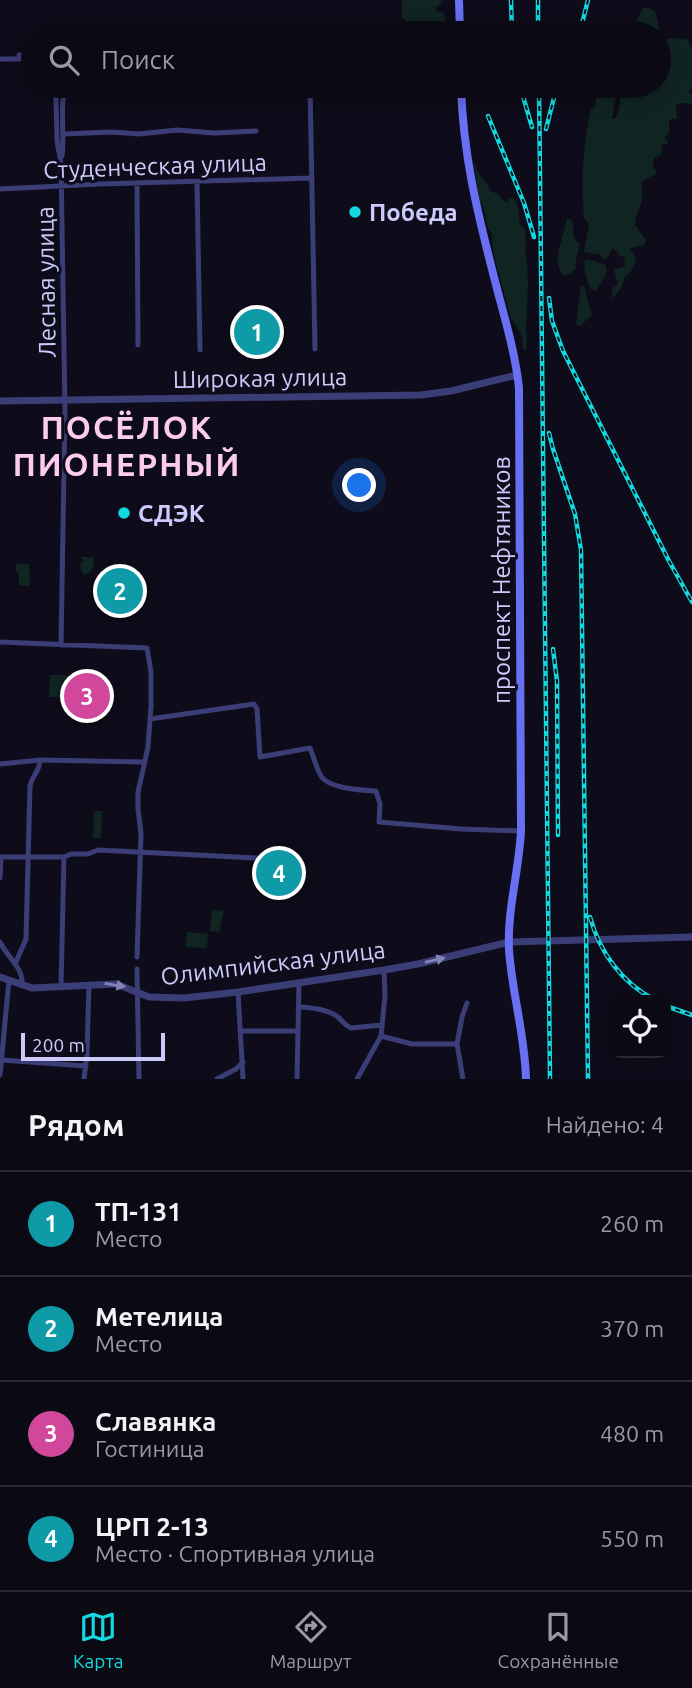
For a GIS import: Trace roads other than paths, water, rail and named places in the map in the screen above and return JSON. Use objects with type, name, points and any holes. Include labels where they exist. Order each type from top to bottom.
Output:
[{"type":"main road","points":[[459,0],[460,21]]},
{"type":"main road","name":"проспект Нефтяников","points":[[462,98],[473,191],[513,349],[520,408],[521,831],[509,942],[523,1035],[526,1079]]},
{"type":"street","points":[[0,57],[21,56]]},
{"type":"street","points":[[0,57],[21,59]]},
{"type":"street","name":"Лесная улица","points":[[55,98],[61,163]]},
{"type":"street","name":"Лесная улица","points":[[61,645],[65,400],[61,187],[63,98]]},
{"type":"street","points":[[310,98],[315,349]]},
{"type":"street","points":[[64,134],[139,134],[177,130],[256,131]]},
{"type":"street","name":"Студенческая улица","points":[[0,190],[312,178]]},
{"type":"street","points":[[197,182],[200,350]]},
{"type":"street","points":[[137,183],[138,345]]},
{"type":"street","name":"Широкая улица","points":[[0,401],[421,395],[446,392],[517,375]]},
{"type":"street","points":[[0,642],[147,648],[151,672],[150,719],[148,747],[138,792],[141,833],[137,957]]},
{"type":"street","points":[[150,719],[254,704],[257,709],[260,757],[310,748],[320,774],[326,781],[335,785],[376,791],[380,804],[379,822],[461,830],[521,831]]},
{"type":"street","points":[[0,764],[40,760],[144,762]]},
{"type":"street","points":[[15,964],[26,939],[30,783],[39,769],[40,760]]},
{"type":"street","points":[[0,878],[1,858],[64,857],[98,850],[297,860]]},
{"type":"street","points":[[61,986],[64,857]]},
{"type":"street","name":"Олимпийская улица","points":[[0,977],[40,988],[116,984],[149,996],[167,998],[237,992],[384,970],[509,942],[692,937]]},
{"type":"street","points":[[0,943],[22,975],[22,985]]},
{"type":"street","points":[[137,969],[139,1079]]},
{"type":"street","points":[[357,1079],[381,1036],[385,996],[384,970]]},
{"type":"street","points":[[0,1074],[9,980]]},
{"type":"street","points":[[298,1079],[299,983]]},
{"type":"street","points":[[84,1079],[89,984]]},
{"type":"street","points":[[237,992],[243,1079]]},
{"type":"street","points":[[463,1079],[457,1044],[467,1003]]},
{"type":"street","points":[[299,1007],[317,1008],[338,1016],[351,1028],[382,1025]]},
{"type":"street","points":[[241,1031],[298,1031]]},
{"type":"street","points":[[381,1036],[412,1044],[457,1044]]},
{"type":"street","points":[[2,1060],[86,1066]]},
{"type":"street","points":[[217,1079],[243,1062]]},
{"type":"railway","points":[[511,0],[512,21]]},
{"type":"railway","points":[[538,0],[538,21]]},
{"type":"railway","points":[[583,21],[588,0]]},
{"type":"railway","points":[[524,98],[532,127]]},
{"type":"railway","points":[[539,98],[550,1079]]},
{"type":"railway","points":[[546,129],[554,98]]},
{"type":"railway","points":[[488,116],[524,203],[534,237]]},
{"type":"railway","points":[[549,298],[552,321],[563,351],[692,602]]},
{"type":"railway","points":[[549,433],[575,514],[581,550],[588,1079]]},
{"type":"railway","points":[[553,649],[557,681],[558,835]]},
{"type":"railway","points":[[590,917],[606,955],[632,985],[646,995]]},
{"type":"railway","points":[[671,1008],[692,1015]]},
{"type":"place","name":"Победа","points":[[355,212]]},
{"type":"place","name":"ТП-131","points":[[257,332]]},
{"type":"place","name":"СДЭК","points":[[124,513]]},
{"type":"place","name":"Метелица","points":[[120,591]]},
{"type":"place","name":"Славянка","points":[[87,696]]},
{"type":"place","name":"ЦРП 2-13","points":[[279,873]]},
{"type":"district","name":"ПОСЁЛОК ПИОНЕРНЫЙ","points":[[127,446]]}]
